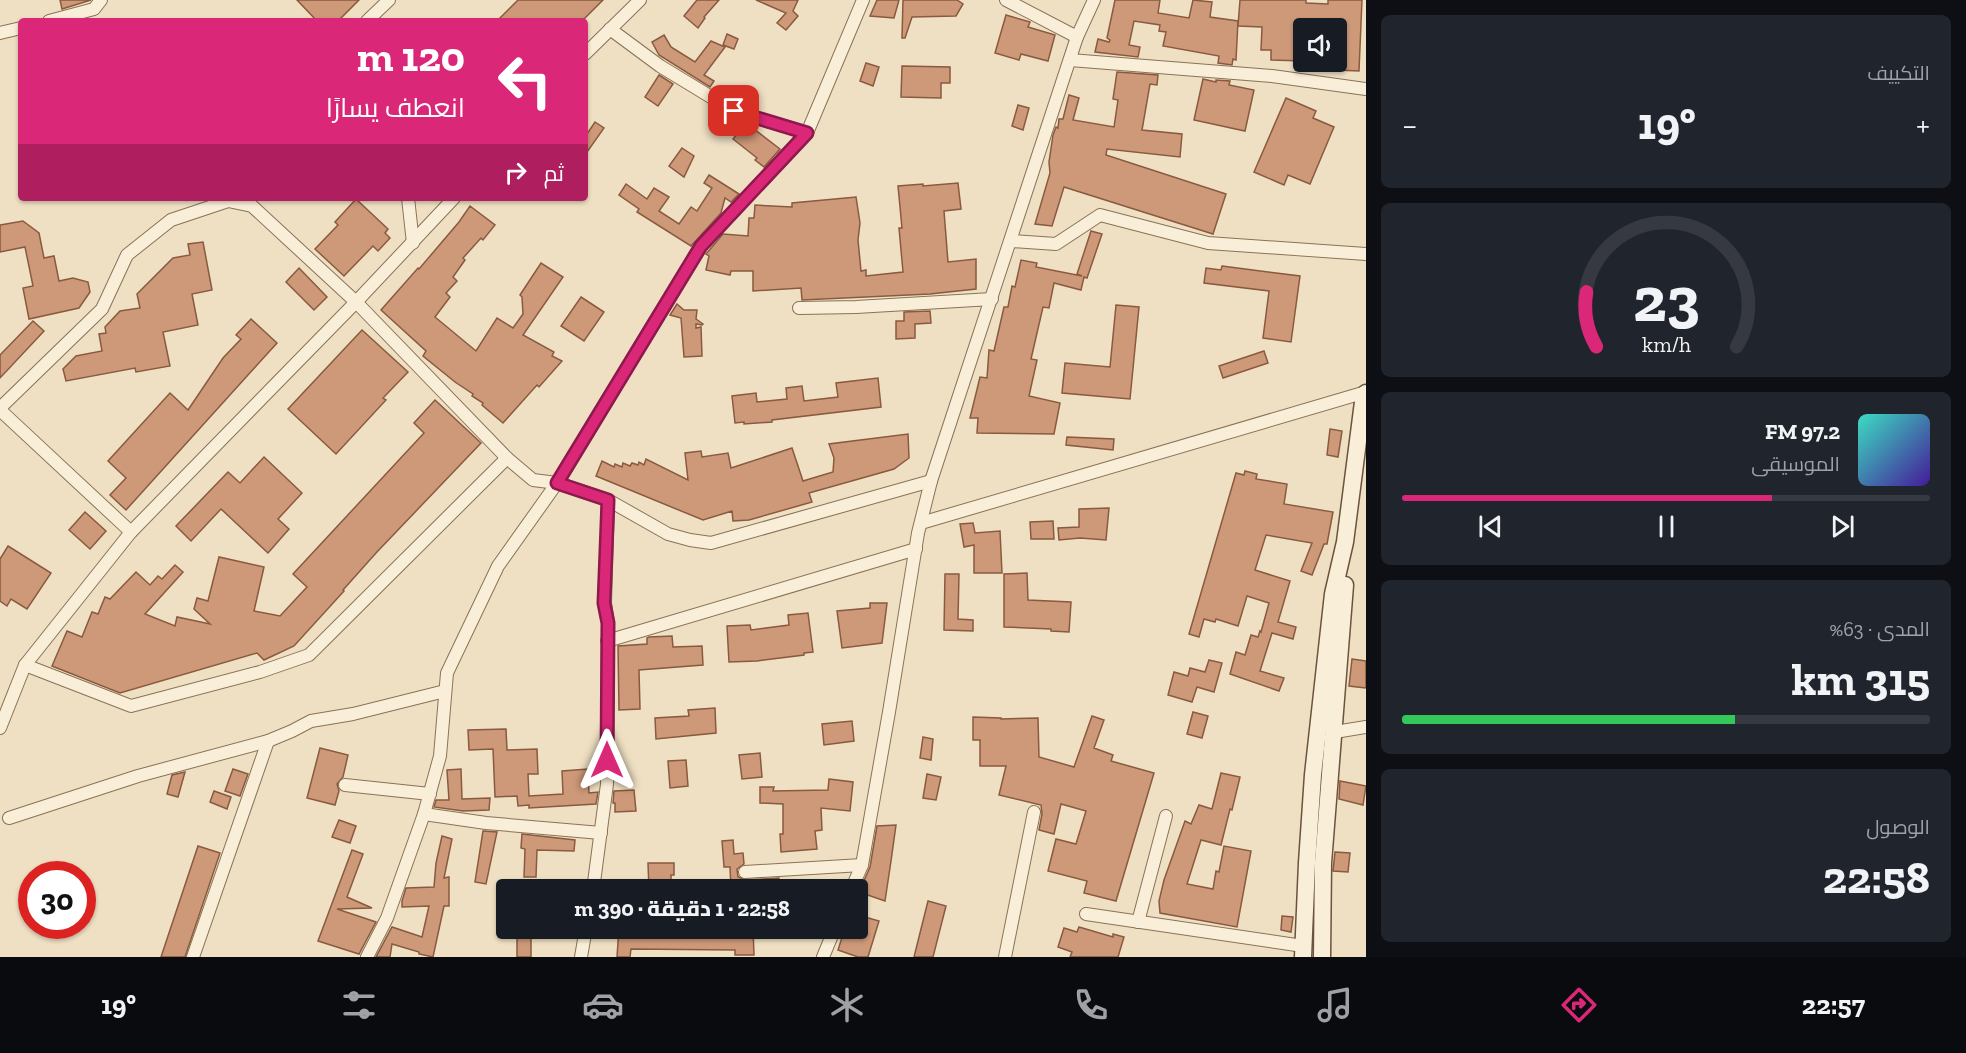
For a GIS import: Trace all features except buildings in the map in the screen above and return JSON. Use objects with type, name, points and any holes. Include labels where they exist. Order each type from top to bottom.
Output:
[{"type":"main road","points":[[1303,951],[1313,775],[1334,594],[1345,542],[1365,414],[1366,392]]},
{"type":"main road","points":[[1322,957],[1323,863],[1346,582],[1345,542]]},
{"type":"street","points":[[60,18],[94,9],[101,0]]},
{"type":"street","points":[[370,18],[389,0]]},
{"type":"street","points":[[588,51],[640,0]]},
{"type":"street","points":[[367,957],[387,918],[430,794],[440,756],[447,673],[498,566],[557,483],[701,246],[807,133],[863,0]]},
{"type":"street","points":[[1006,0],[1077,37]]},
{"type":"street","points":[[856,879],[862,865],[890,712],[916,549],[931,481],[1077,37],[1094,0]]},
{"type":"street","points":[[0,33],[18,29]]},
{"type":"street","points":[[610,29],[660,66],[734,111],[807,133]]},
{"type":"street","points":[[1070,60],[1272,75],[1366,89]]},
{"type":"street","points":[[131,532],[0,409],[102,309],[127,255],[171,220],[222,201]]},
{"type":"street","points":[[228,201],[252,206],[356,302],[507,458],[533,480],[557,483],[608,500],[668,534],[711,543],[931,481]]},
{"type":"street","points":[[408,201],[412,243]]},
{"type":"street","points":[[0,728],[25,665],[131,532],[356,302],[451,201]]},
{"type":"street","points":[[1011,241],[1056,244],[1100,216],[1208,243],[1366,254]]},
{"type":"street","points":[[799,308],[856,308],[992,299]]},
{"type":"street","points":[[921,523],[1366,392]]},
{"type":"street","points":[[25,665],[131,706],[260,672],[309,655],[507,458]]},
{"type":"street","points":[[595,879],[607,784],[608,623],[604,603],[608,500]]},
{"type":"street","points":[[608,641],[916,549]]},
{"type":"street","points":[[9,818],[138,776],[268,741],[311,721],[352,714],[445,691]]},
{"type":"street","points":[[1335,732],[1366,728]]},
{"type":"street","points":[[193,957],[268,741]]},
{"type":"street","points":[[345,785],[430,794]]},
{"type":"street","points":[[1005,957],[1034,812]]},
{"type":"street","points":[[424,814],[486,823],[601,833]]},
{"type":"street","points":[[1138,922],[1166,816]]},
{"type":"street","points":[[745,872],[862,865]]},
{"type":"street","points":[[1086,914],[1303,951]]},
{"type":"street","points":[[581,957],[584,939]]},
{"type":"street","points":[[823,957],[830,939]]},
{"type":"route","points":[[607,760],[608,623],[604,603],[608,500],[557,483],[701,246],[807,133],[734,111]]}]
